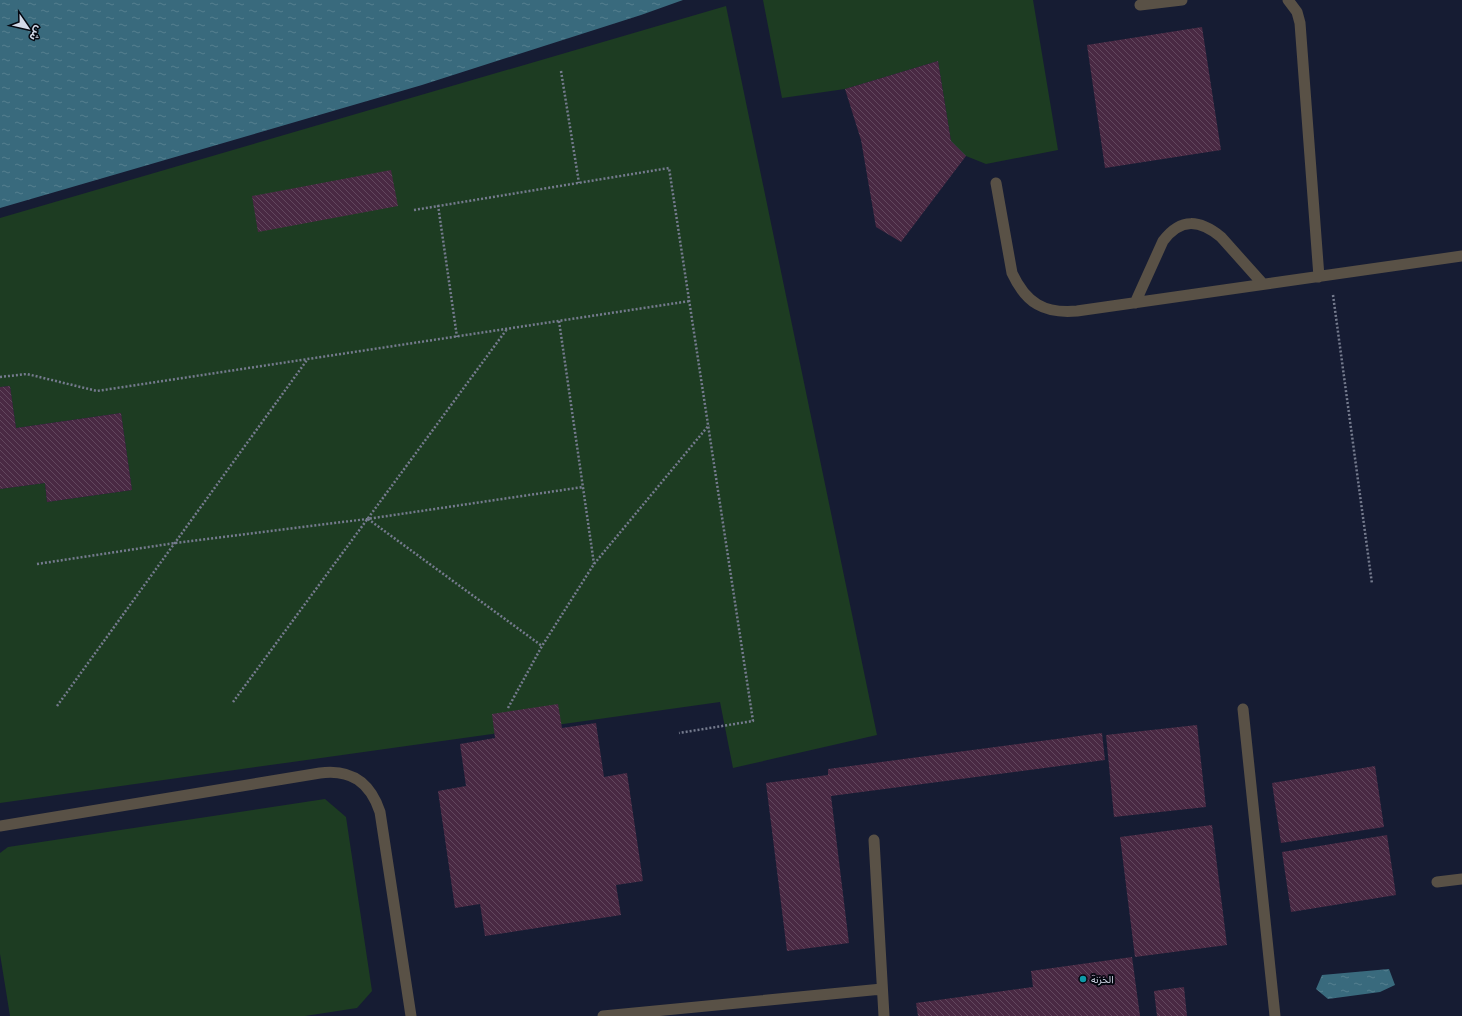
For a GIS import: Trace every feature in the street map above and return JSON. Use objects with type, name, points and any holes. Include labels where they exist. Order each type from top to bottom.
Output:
[{"type":"lane","points":[[1140,5],[1182,0]]},
{"type":"lane","points":[[1288,0],[1297,12],[1300,28],[1319,277]]},
{"type":"lane","points":[[996,183],[1012,273],[1018,286],[1026,296],[1037,305],[1050,310],[1064,312],[1135,303],[1462,256]]},
{"type":"lane","points":[[1135,303],[1163,241],[1169,232],[1177,227],[1187,224],[1205,226],[1221,237],[1263,284]]},
{"type":"lane","points":[[1244,709],[1275,1016]]},
{"type":"lane","points":[[0,826],[320,773],[333,772],[346,774],[358,780],[368,788],[375,799],[380,812],[411,1016]]},
{"type":"lane","points":[[874,840],[884,1016]]},
{"type":"lane","points":[[1437,882],[1462,879]]},
{"type":"lane","points":[[603,1016],[882,989]]},
{"type":"path","points":[[561,71],[579,183]]},
{"type":"path","points":[[414,210],[670,168],[754,721],[679,733]]},
{"type":"path","points":[[438,205],[457,337]]},
{"type":"path","points":[[1331,275],[1372,584]]},
{"type":"path","points":[[0,377],[27,374],[97,391],[690,301]]},
{"type":"path","points":[[559,321],[594,564]]},
{"type":"path","points":[[233,702],[507,329]]},
{"type":"path","points":[[57,706],[307,359]]},
{"type":"path","points":[[508,708],[542,646],[594,564],[709,425]]},
{"type":"path","points":[[37,564],[175,543],[367,519],[583,487]]},
{"type":"path","points":[[367,519],[542,646]]},
{"type":"green space","points":[[763,0],[1033,0],[1058,150],[986,164],[966,156],[951,141],[938,61],[845,89],[782,98]]},
{"type":"green space","points":[[726,6],[877,735],[733,768],[720,702],[0,803],[0,489],[45,483],[47,502],[132,490],[121,413],[16,428],[10,386],[0,387],[0,218]]},
{"type":"green space","points":[[325,799],[346,817],[372,991],[357,1008],[305,1016],[10,1016],[0,954],[0,853],[8,847]]},
{"type":"water","points":[[0,0],[683,0],[641,15],[422,85],[0,208]]},
{"type":"water","points":[[1389,969],[1395,985],[1380,992],[1328,999],[1316,989],[1322,975]]},
{"type":"building","points":[[1202,27],[1221,150],[1105,168],[1087,45]]},
{"type":"building","points":[[938,61],[951,141],[966,156],[901,242],[876,227],[861,140],[845,89]]},
{"type":"building","points":[[391,170],[398,206],[258,232],[252,196]]},
{"type":"building","points":[[10,386],[16,428],[121,413],[132,490],[47,502],[45,483],[0,489],[0,387]]},
{"type":"building","points":[[558,704],[562,728],[596,723],[604,777],[627,773],[643,881],[616,885],[621,915],[485,936],[480,904],[455,908],[438,791],[466,786],[460,744],[495,738],[492,714]]},
{"type":"building","points":[[1197,725],[1206,807],[1114,817],[1106,735]]},
{"type":"building","points":[[1102,733],[1105,760],[831,796],[849,943],[787,951],[766,783],[828,775],[828,769]]},
{"type":"building","points":[[1375,766],[1384,827],[1281,843],[1272,783]]},
{"type":"building","points":[[1212,825],[1227,945],[1135,957],[1120,837]]},
{"type":"building","points":[[1387,835],[1396,895],[1291,912],[1282,852]]},
{"type":"building","name":"الخزنة","points":[[1132,957],[1140,1016],[918,1016],[916,1003],[1033,987],[1031,971]]},
{"type":"building","points":[[1184,987],[1187,1016],[1157,1016],[1154,991]]},
{"type":"place","name":"الخزنة","points":[[1083,979]]}]
